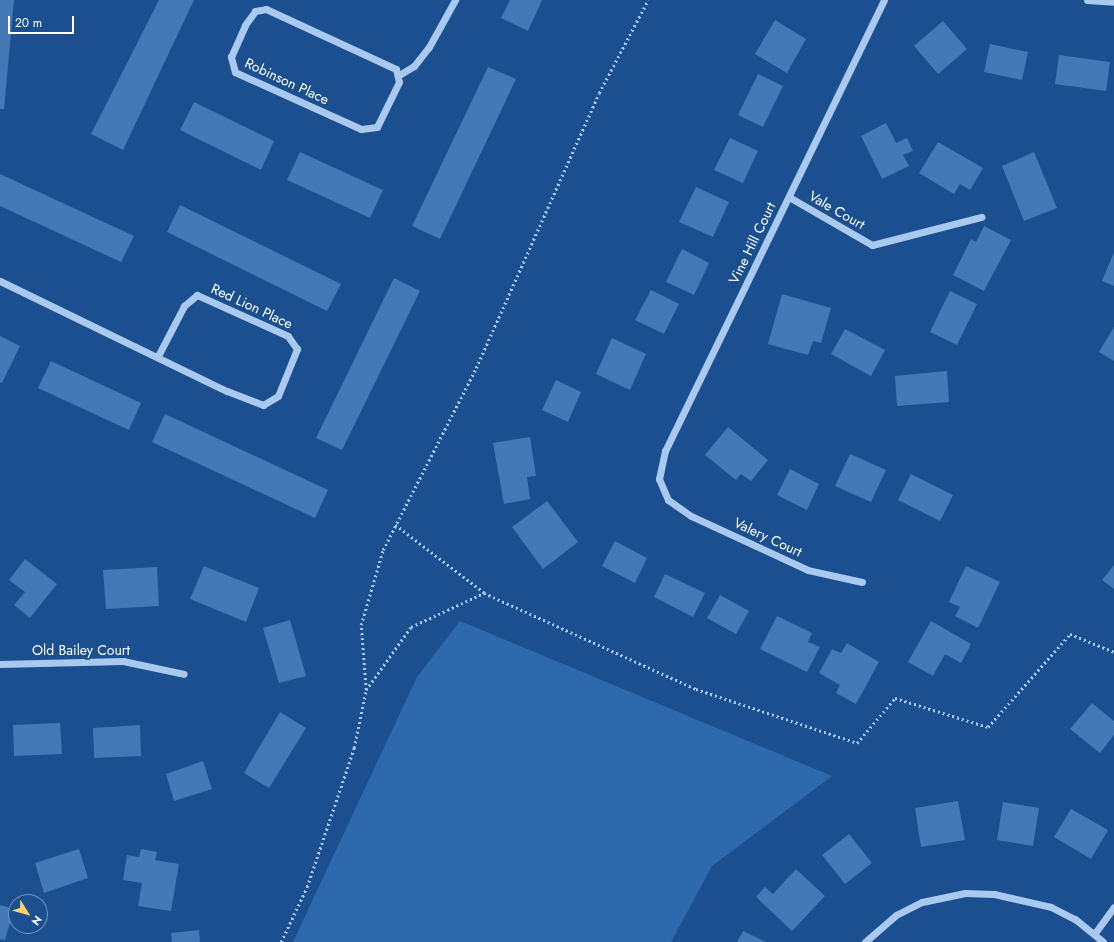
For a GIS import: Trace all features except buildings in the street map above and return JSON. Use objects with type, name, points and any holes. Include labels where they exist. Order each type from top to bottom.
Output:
[{"type":"street","points":[[399,75],[414,66],[429,47],[455,0]]},
{"type":"street","name":"Vine Hill Court","points":[[668,500],[659,479],[665,451],[884,0]]},
{"type":"street","points":[[1087,0],[1114,2]]},
{"type":"street","name":"Robinson Place","points":[[266,9],[390,65],[399,75],[400,82],[380,124],[365,130],[240,75],[232,68],[230,60],[251,14],[266,9]]},
{"type":"street","name":"Vale Court","points":[[789,197],[872,245],[981,217]]},
{"type":"street","name":"Red Lion Place","points":[[0,281],[158,356],[227,391],[263,404],[278,396],[297,349],[288,336],[197,296],[184,306],[158,356]]},
{"type":"street","name":"Valery Court","points":[[668,500],[691,516],[808,570],[862,582]]},
{"type":"street","name":"Old Bailey Court","points":[[0,664],[123,661],[184,674]]},
{"type":"street","points":[[865,942],[896,915],[922,902],[965,893],[994,894],[1043,905],[1075,919],[1095,933],[1103,942]]},
{"type":"street","points":[[1095,933],[1114,907]]},
{"type":"path","points":[[281,942],[310,880],[354,748],[366,690],[361,625],[383,550],[476,368],[600,92],[648,0]]},
{"type":"path","points":[[395,526],[484,593],[696,689],[856,743],[896,698],[988,727],[1070,634],[1114,652]]},
{"type":"path","points":[[366,690],[411,627],[484,593]]},
{"type":"shaded area","points":[[460,621],[832,776],[712,866],[671,942],[293,942],[417,677]]}]
